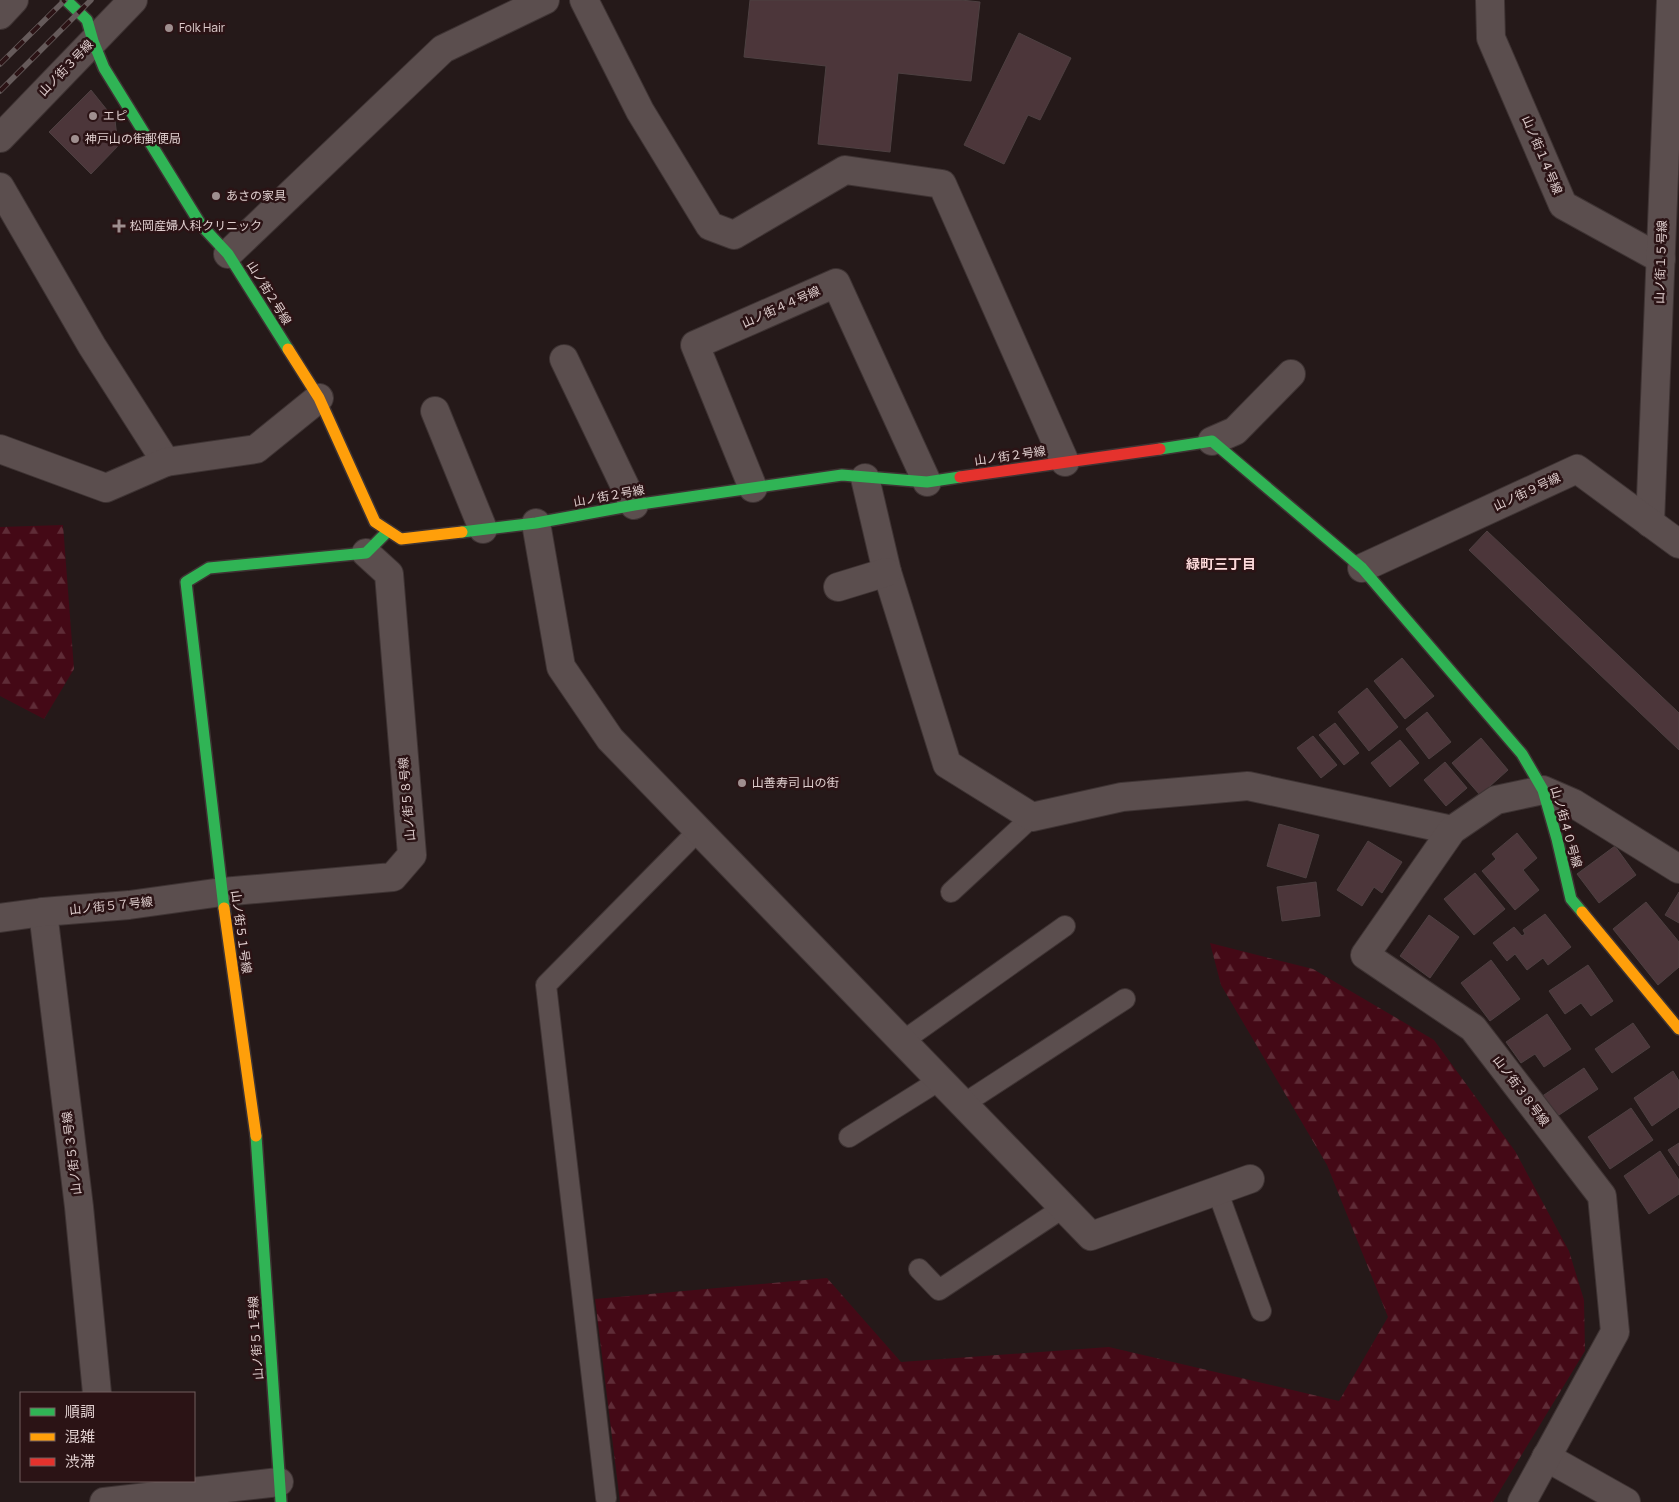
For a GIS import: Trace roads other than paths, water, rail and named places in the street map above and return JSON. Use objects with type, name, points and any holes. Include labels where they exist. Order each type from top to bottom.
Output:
[{"type":"street","points":[[0,15],[14,0]]},
{"type":"street","name":"山ノ街２号線","points":[[66,0],[87,20],[92,41],[104,68],[201,225],[228,254],[319,398],[375,522],[401,539],[536,522],[634,505],[842,475],[927,482],[1212,441]]},
{"type":"street","name":"山ノ街３号線","points":[[0,138],[92,41],[134,0]]},
{"type":"street","points":[[228,254],[443,49],[545,0]]},
{"type":"street","points":[[584,0],[640,111],[710,226],[734,235],[845,170],[942,184],[1065,462]]},
{"type":"street","name":"山ノ街１４号線","points":[[1490,0],[1491,38],[1563,205],[1661,259]]},
{"type":"street","name":"山ノ街１５号線","points":[[1650,523],[1671,0]]},
{"type":"street","points":[[0,187],[92,346],[166,462]]},
{"type":"street","name":"山ノ街４４号線","points":[[753,488],[695,345],[836,282],[927,482]]},
{"type":"street","points":[[564,359],[634,505]]},
{"type":"street","points":[[1291,374],[1235,431],[1212,441],[1362,568]]},
{"type":"street","points":[[0,449],[106,488],[166,462],[256,449],[319,398]]},
{"type":"street","points":[[436,411],[483,529]]},
{"type":"street","name":"山ノ街９号線","points":[[1362,568],[1577,469],[1679,544]]},
{"type":"street","points":[[865,478],[887,572],[947,764],[1032,817],[1122,797],[1248,786],[1452,830]]},
{"type":"street","points":[[536,522],[561,668],[610,739],[1091,1236],[1250,1179]]},
{"type":"street","points":[[366,553],[388,531]]},
{"type":"street","name":"山ノ街５８号線","points":[[222,892],[393,877],[412,855],[389,574],[366,553]]},
{"type":"street","name":"山ノ街５１号線","points":[[280,1492],[256,1136],[222,892],[186,582],[209,568],[366,553]]},
{"type":"street","name":"山ノ街４０号線","points":[[1362,568],[1522,754],[1543,790],[1571,899],[1679,1029]]},
{"type":"street","points":[[838,586],[887,572]]},
{"type":"street","points":[[1543,790],[1573,803],[1679,869]]},
{"type":"street","name":"山ノ街３８号線","points":[[1522,1502],[1615,1332],[1602,1196],[1474,1028],[1365,955],[1452,830],[1496,800],[1543,790]]},
{"type":"street","name":"山ノ街５７号線","points":[[0,918],[43,912],[129,905],[222,892]]},
{"type":"street","name":"山ノ街５３号線","points":[[43,912],[79,1208],[97,1392]]},
{"type":"street","points":[[1546,1457],[1626,1502]]},
{"type":"street","points":[[106,1482],[108,1502]]},
{"type":"street","points":[[104,1502],[280,1492]]},
{"type":"lane","points":[[951,892],[1032,817]]},
{"type":"lane","points":[[606,1498],[546,985],[698,831]]},
{"type":"lane","points":[[903,1042],[1065,926]]},
{"type":"lane","points":[[965,1104],[1125,999]]},
{"type":"lane","points":[[850,1137],[940,1080]]},
{"type":"lane","points":[[1217,1190],[1261,1311]]},
{"type":"lane","points":[[919,1269],[939,1290],[1063,1208]]},
{"type":"railway","points":[[0,64],[65,0]]},
{"type":"railway","points":[[0,91],[91,0]]},
{"type":"place","name":"Folk Hair","points":[[169,28]]},
{"type":"place","name":"エピ","points":[[93,116]]},
{"type":"place","name":"神戸山の街郵便局","points":[[75,139]]},
{"type":"place","name":"あさの家具","points":[[216,196]]},
{"type":"place","name":"松岡産婦人科クリニック","points":[[119,226]]},
{"type":"place","name":"山善寿司 山の街","points":[[742,783]]},
{"type":"district","name":"緑町三丁目","points":[[1221,564]]}]
